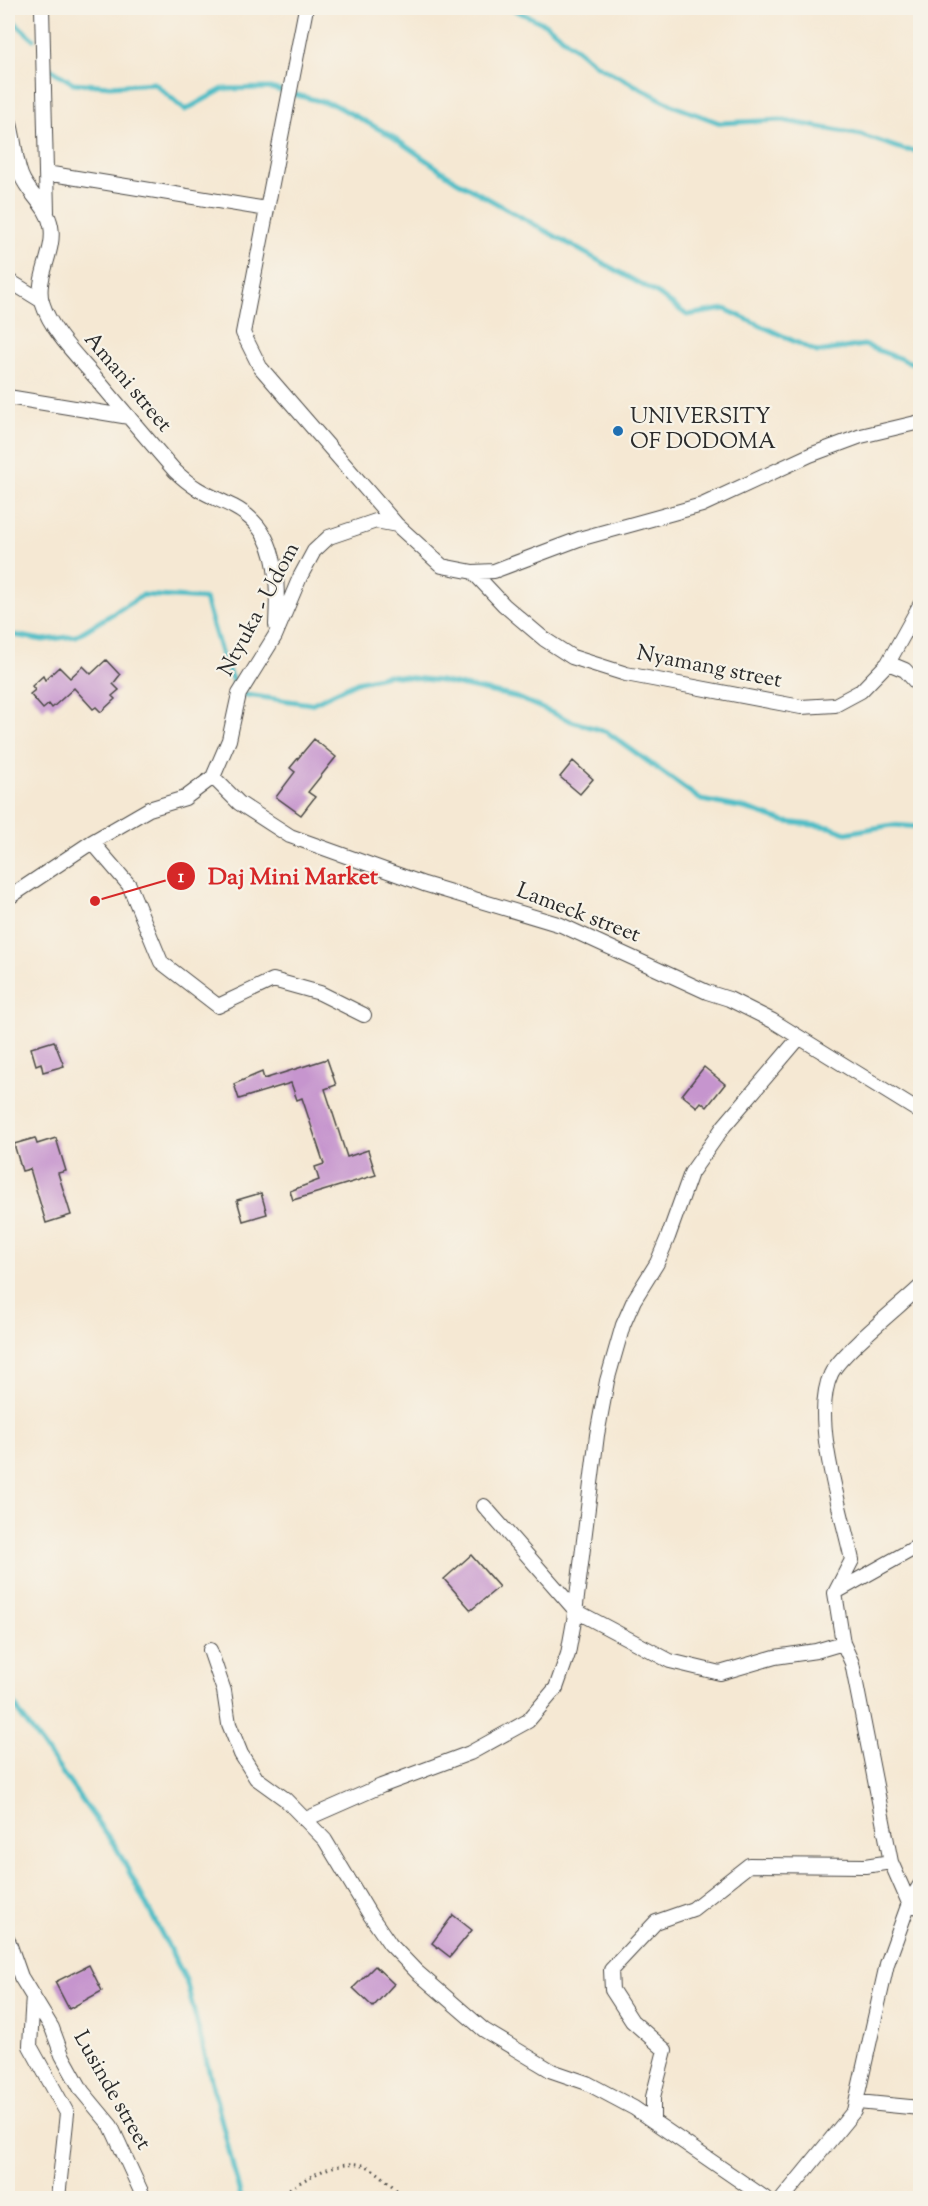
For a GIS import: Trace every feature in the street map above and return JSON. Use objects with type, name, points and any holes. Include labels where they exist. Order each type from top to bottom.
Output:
[{"type":"street","points":[[42,8],[47,212],[52,240],[42,287],[42,301]]},
{"type":"street","points":[[306,8],[243,333],[260,367],[397,525],[442,566],[473,572],[513,566],[579,539],[702,505],[810,455],[861,436],[921,422]]},
{"type":"street","points":[[8,117],[15,137],[21,177],[47,212]]},
{"type":"street","points":[[46,173],[267,209]]},
{"type":"street","points":[[8,280],[42,301]]},
{"type":"street","name":"Amani street","points":[[42,301],[64,341],[193,489],[248,515],[263,532],[274,553],[278,582],[275,636]]},
{"type":"street","points":[[8,398],[129,417]]},
{"type":"street","name":"Ntyuka - Udom","points":[[8,898],[92,842],[149,809],[185,798],[213,777],[229,740],[239,694],[275,636],[300,577],[314,551],[329,537],[376,521],[397,525]]},
{"type":"street","name":"Nyamang street","points":[[473,572],[504,605],[544,639],[572,657],[626,674],[801,707],[836,705],[861,691],[888,663],[921,605]]},
{"type":"street","points":[[888,663],[905,670],[921,687]]},
{"type":"street","name":"Lameck street","points":[[213,777],[239,803],[290,836],[424,884],[561,925],[707,992],[729,999],[773,1021],[921,1112]]},
{"type":"street","points":[[92,842],[129,885],[161,962],[218,1006],[273,980],[320,993],[364,1015]]},
{"type":"street","points":[[306,1819],[381,1786],[470,1753],[528,1721],[556,1688],[568,1654],[576,1611],[597,1435],[607,1381],[623,1325],[634,1300],[657,1263],[691,1173],[724,1126],[799,1038]]},
{"type":"street","points":[[915,1905],[891,1862],[852,1663],[843,1643],[835,1593],[852,1560],[823,1430],[825,1398],[831,1373],[854,1348],[921,1287]]},
{"type":"street","points":[[484,1506],[576,1611],[670,1661],[720,1673],[775,1657],[816,1651],[843,1643]]},
{"type":"street","points":[[835,1593],[921,1545]]},
{"type":"street","points":[[210,1650],[224,1691],[229,1724],[241,1754],[256,1778],[306,1819],[325,1840],[352,1887],[390,1944],[453,2005],[484,2030],[552,2071],[586,2083],[652,2120],[765,2199]]},
{"type":"street","points":[[652,2120],[653,2097],[664,2050],[632,2021],[612,1990],[611,1970],[656,1922],[693,1909],[749,1865],[865,1866],[891,1862]]},
{"type":"street","points":[[783,2199],[840,2130],[858,2102],[887,1964],[915,1905],[921,1885]]},
{"type":"street","name":"Lusinde street","points":[[8,1940],[21,1977],[33,1994],[75,2079],[111,2126],[144,2199]]},
{"type":"street","points":[[33,1994],[30,2046],[67,2113],[57,2199]]},
{"type":"street","points":[[858,2102],[921,2108]]},
{"type":"path","points":[[274,2199],[334,2166],[359,2163],[372,2169],[406,2199]]},
{"type":"building","points":[[106,660],[120,675],[113,684],[119,690],[112,696],[115,699],[101,712],[96,707],[93,709],[74,688],[52,708],[49,704],[43,709],[30,694],[35,690],[32,686],[43,676],[45,680],[59,667],[70,678],[83,666],[91,674]]},
{"type":"building","points":[[314,739],[336,757],[308,792],[315,797],[301,815],[276,797],[295,772],[290,768]]},
{"type":"building","points":[[573,761],[593,779],[580,794],[560,777]]},
{"type":"building","points":[[54,1041],[64,1066],[43,1072],[41,1063],[36,1065],[31,1048]]},
{"type":"building","points":[[327,1059],[336,1085],[325,1089],[347,1157],[368,1150],[376,1175],[293,1200],[290,1191],[319,1180],[315,1167],[324,1164],[302,1098],[297,1100],[291,1083],[239,1099],[234,1084],[262,1072],[264,1079]]},
{"type":"building","points":[[704,1067],[725,1084],[707,1107],[701,1102],[697,1107],[682,1095]]},
{"type":"building","points":[[35,1138],[37,1144],[56,1138],[66,1171],[58,1173],[71,1215],[46,1223],[30,1169],[22,1171],[14,1144]]},
{"type":"building","points":[[261,1193],[267,1214],[243,1221],[237,1200]]},
{"type":"building","points":[[471,1555],[499,1587],[471,1610],[444,1579]]},
{"type":"building","points":[[453,1915],[472,1930],[450,1957],[432,1943]]},
{"type":"building","points":[[89,1965],[102,1991],[69,2009],[55,1982]]},
{"type":"building","points":[[375,1966],[394,1984],[373,2007],[353,1988]]},
{"type":"waterway","points":[[510,8],[547,25],[595,64],[674,106],[720,123],[781,120],[861,135],[905,150],[920,151]]},
{"type":"waterway","points":[[8,16],[33,39]]},
{"type":"waterway","points":[[47,67],[73,83],[110,86],[154,83],[185,110],[223,89],[270,88],[335,105],[390,135],[455,180],[658,294],[687,315],[725,309],[817,352],[864,345],[920,366]]},
{"type":"waterway","points":[[8,634],[43,640],[76,636],[143,595],[205,599],[223,659],[239,694],[311,704],[357,682],[388,675],[440,681],[516,697],[571,721],[607,732],[701,800],[744,808],[786,822],[830,827],[846,833],[892,825],[920,827]]},
{"type":"waterway","points":[[8,1692],[20,1714],[117,1849],[186,1980],[241,2198]]},
{"type":"place","name":"UNIVERSITY OF DODOMA","points":[[618,431]]},
{"type":"place","name":"Daj Mini Market","points":[[95,901]]}]
